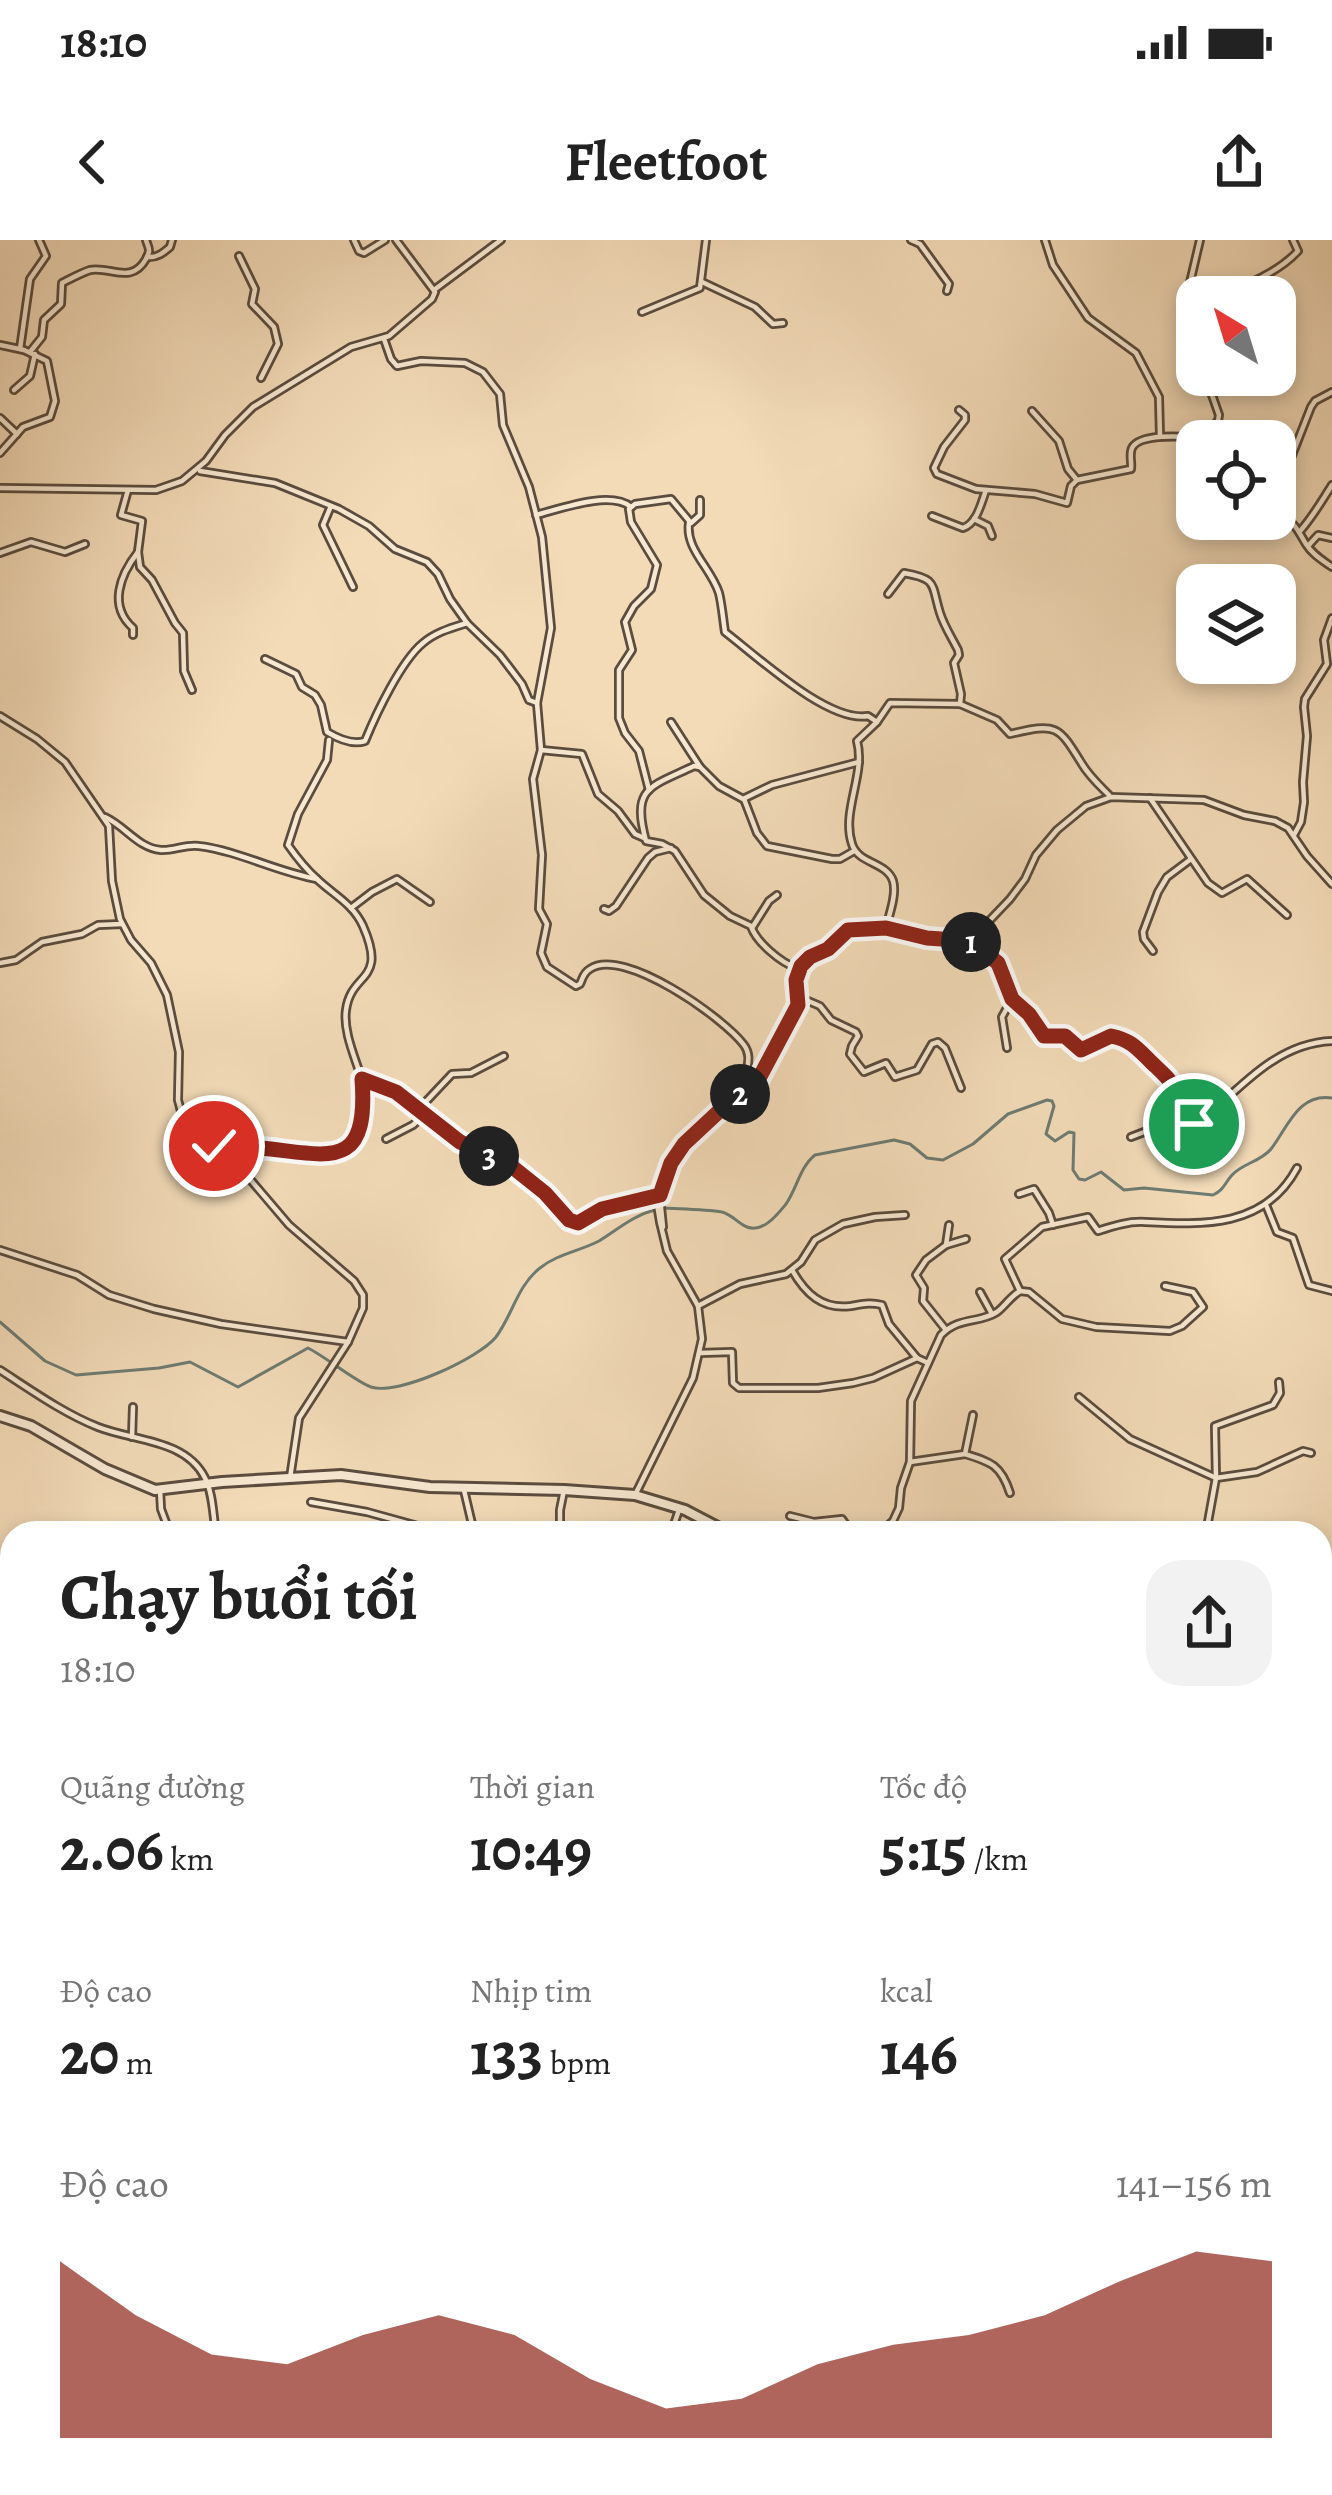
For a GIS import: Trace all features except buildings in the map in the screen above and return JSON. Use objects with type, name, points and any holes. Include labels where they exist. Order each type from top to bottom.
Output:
[{"type":"street","points":[[20,349],[30,279],[46,256],[39,240]]},
{"type":"street","points":[[146,240],[150,257]]},
{"type":"street","points":[[14,390],[30,376],[32,353],[42,337],[44,320],[61,304],[62,283],[97,269],[129,274],[170,247],[172,240]]},
{"type":"street","points":[[354,240],[364,253],[386,240]]},
{"type":"street","points":[[0,488],[161,489],[182,481],[253,407],[342,352],[384,339],[432,299],[434,290],[396,240]]},
{"type":"street","points":[[434,290],[501,240]]},
{"type":"street","points":[[642,312],[695,292],[702,282],[706,240]]},
{"type":"street","points":[[910,240],[921,246],[949,284],[947,291]]},
{"type":"street","points":[[1045,240],[1053,265],[1088,318],[1136,353],[1159,397],[1160,436]]},
{"type":"street","points":[[1192,276],[1200,240]]},
{"type":"street","points":[[1259,276],[1292,258],[1298,251],[1293,240]]},
{"type":"street","points":[[239,256],[255,289],[252,304],[274,327],[278,344],[261,378]]},
{"type":"street","points":[[702,282],[755,307],[773,324],[783,323]]},
{"type":"street","points":[[384,339],[397,366],[422,361],[465,363],[487,377],[500,394],[503,425],[529,487],[542,539],[551,628],[537,703],[541,750],[533,782],[542,855],[538,909],[547,924],[541,953],[544,963],[576,986],[592,968],[624,967],[688,998],[724,1023],[747,1049],[744,1079],[748,1090]]},
{"type":"street","points":[[0,345],[47,361],[54,411],[50,418],[23,428],[0,453]]},
{"type":"street","points":[[1296,446],[1313,403],[1332,392]]},
{"type":"street","points":[[959,410],[965,420],[944,447],[934,470],[952,481],[986,490],[1067,503],[1077,480],[1131,469],[1133,446],[1160,436],[1176,437]]},
{"type":"street","points":[[1032,411],[1052,432],[1077,480]]},
{"type":"street","points":[[0,418],[16,434]]},
{"type":"street","points":[[196,471],[275,483],[332,506],[369,526],[395,549],[427,562],[467,623],[500,655],[529,700],[537,703]]},
{"type":"street","points":[[1301,530],[1332,485]]},
{"type":"street","points":[[128,490],[121,515],[142,521],[140,567],[151,577],[183,633],[184,671],[191,691]]},
{"type":"street","points":[[932,516],[967,527],[986,490]]},
{"type":"street","points":[[536,515],[617,499],[631,507],[671,500],[689,522],[689,543],[706,564],[718,591],[725,632],[805,696],[877,722]]},
{"type":"street","points":[[689,522],[700,515],[700,500]]},
{"type":"street","points":[[332,506],[323,525],[353,587]]},
{"type":"street","points":[[631,507],[631,522],[657,566],[651,589],[626,622],[632,650],[619,670],[619,718],[641,755],[649,790]]},
{"type":"street","points":[[974,519],[988,526],[992,536]]},
{"type":"street","points":[[1296,525],[1308,546],[1332,567]]},
{"type":"street","points":[[1308,546],[1318,535],[1332,538]]},
{"type":"street","points":[[0,553],[31,542],[65,552],[85,544]]},
{"type":"street","points":[[133,635],[117,603],[125,570],[138,552]]},
{"type":"street","points":[[888,594],[904,573],[923,576],[933,585],[959,655],[954,663],[960,704]]},
{"type":"street","points":[[1294,835],[1304,802],[1304,707],[1327,664],[1324,640],[1332,618]]},
{"type":"street","points":[[265,659],[296,674],[304,690],[314,695],[327,732],[361,743],[416,650],[433,636],[467,623]]},
{"type":"street","points":[[886,928],[893,882],[888,873],[854,851],[850,834],[861,755],[856,741],[892,703],[960,704],[997,720],[1010,734],[1036,728],[1054,731],[1066,737],[1087,771],[1111,797]]},
{"type":"street","points":[[0,716],[65,762],[105,818],[122,924],[151,963],[167,995],[179,1052],[180,1111],[363,1294],[363,1308],[348,1342],[298,1419],[290,1478]]},
{"type":"street","points":[[671,722],[700,767],[719,786],[744,799],[775,784],[860,762]]},
{"type":"street","points":[[238,1166],[259,1149],[318,1156],[337,1153],[350,1145],[360,1129],[362,1079],[346,1010],[372,960],[364,930],[351,908],[288,845],[298,814],[327,760],[329,740]]},
{"type":"street","points":[[541,750],[581,754],[598,794],[634,834],[671,848],[704,895],[752,928],[755,938],[781,962],[800,969]]},
{"type":"street","points":[[644,838],[640,803],[644,793],[692,766],[700,767]]},
{"type":"street","points":[[970,941],[1010,899],[1057,830],[1086,806],[1111,797],[1210,801],[1274,821],[1286,826],[1332,884]]},
{"type":"street","points":[[1150,798],[1201,875],[1220,892],[1247,879],[1286,915]]},
{"type":"street","points":[[744,799],[767,846],[832,859],[854,851]]},
{"type":"street","points":[[105,818],[158,850],[200,846],[317,879]]},
{"type":"street","points":[[604,909],[616,906],[655,852],[671,848]]},
{"type":"street","points":[[1153,951],[1143,932],[1158,892],[1191,859]]},
{"type":"street","points":[[351,908],[398,879],[430,902]]},
{"type":"street","points":[[752,928],[777,896]]},
{"type":"street","points":[[0,963],[16,960],[42,942],[82,934],[98,925],[122,924]]},
{"type":"street","points":[[635,1495],[694,1378],[702,1339],[698,1306],[668,1251],[663,1227],[660,1197],[671,1163],[684,1144],[760,1078],[799,997],[800,969],[848,930],[886,928],[927,938],[970,941],[998,963],[1012,999],[1044,1036],[1065,1036],[1081,1050],[1111,1036],[1133,1042],[1172,1082],[1178,1120]]},
{"type":"street","points":[[799,997],[856,1032],[850,1054],[864,1072],[886,1063],[895,1077],[917,1070],[932,1044],[938,1042],[961,1088]]},
{"type":"street","points":[[1007,1048],[1002,1017],[1012,999]]},
{"type":"street","points":[[1131,1137],[1164,1118],[1199,1124],[1286,1051],[1332,1041]]},
{"type":"street","points":[[386,1139],[412,1125],[452,1074],[471,1072],[504,1056]]},
{"type":"street","points":[[362,1079],[396,1092],[460,1142],[505,1161],[574,1223],[602,1209],[660,1197]]},
{"type":"street","points":[[1020,1291],[1006,1257],[1042,1227],[1088,1217],[1098,1231],[1144,1222],[1176,1225],[1235,1219],[1265,1205],[1297,1168]]},
{"type":"street","points":[[1019,1194],[1034,1189],[1053,1225]]},
{"type":"street","points":[[1265,1205],[1277,1232],[1293,1238],[1309,1285],[1332,1292]]},
{"type":"street","points":[[698,1306],[740,1284],[792,1270],[815,1240],[843,1224],[904,1215]]},
{"type":"street","points":[[946,1245],[949,1225]]},
{"type":"street","points":[[946,1330],[924,1303],[924,1288],[916,1275],[926,1259],[946,1245],[967,1239]]},
{"type":"street","points":[[0,1250],[77,1275],[109,1295],[154,1309],[348,1342]]},
{"type":"street","points":[[792,1270],[803,1290],[830,1306],[880,1303],[889,1324],[916,1358],[928,1363]]},
{"type":"street","points":[[891,1521],[910,1462],[910,1404],[946,1330],[992,1314],[1020,1291],[1029,1292],[1051,1313],[1072,1323],[1169,1331],[1203,1307],[1193,1292],[1165,1286]]},
{"type":"street","points":[[980,1292],[992,1314]]},
{"type":"street","points":[[700,1353],[731,1351],[734,1383],[739,1388],[853,1383],[916,1358]]},
{"type":"street","points":[[0,1370],[84,1421],[178,1451],[198,1467],[208,1484],[214,1521]]},
{"type":"street","points":[[1208,1521],[1216,1478],[1215,1426],[1273,1405],[1280,1393],[1279,1382]]},
{"type":"street","points":[[1079,1397],[1130,1439],[1216,1478],[1250,1474],[1303,1451],[1311,1453]]},
{"type":"street","points":[[133,1407],[133,1437]]},
{"type":"street","points":[[965,1454],[973,1415]]},
{"type":"street","points":[[0,1416],[36,1428],[119,1477],[160,1490],[341,1475],[464,1490],[635,1495],[705,1521]]},
{"type":"street","points":[[910,1462],[965,1454],[998,1468],[1010,1493]]},
{"type":"street","points":[[160,1490],[166,1521]]},
{"type":"street","points":[[464,1490],[471,1521]]},
{"type":"street","points":[[560,1521],[564,1490]]},
{"type":"street","points":[[311,1502],[400,1521]]},
{"type":"street","points":[[675,1521],[680,1508]]},
{"type":"street","points":[[790,1516],[810,1521]]},
{"type":"waterway","points":[[664,1208],[722,1212],[747,1227],[759,1227],[786,1204],[815,1155],[894,1140],[910,1144],[927,1158],[943,1160],[973,1144],[1008,1114],[1047,1100],[1054,1106],[1046,1134],[1055,1141],[1074,1133],[1073,1170],[1079,1179],[1101,1172],[1124,1190],[1213,1195],[1236,1171],[1271,1149],[1302,1106],[1332,1098]]},
{"type":"waterway","points":[[0,1322],[45,1361],[76,1375],[190,1362],[238,1387],[308,1348],[371,1387],[400,1386],[437,1373],[487,1346],[526,1283],[547,1263],[655,1210]]},
{"type":"route","points":[[214,1146],[238,1166],[261,1148],[318,1156],[337,1153],[350,1145],[360,1129],[362,1079],[396,1092],[460,1142],[505,1161],[578,1223],[602,1209],[660,1195],[671,1163],[684,1144],[756,1084],[798,1005],[796,980],[801,966],[848,930],[861,927],[970,941],[998,963],[1012,999],[1044,1036],[1065,1036],[1081,1050],[1104,1037],[1133,1042],[1172,1082],[1178,1120],[1194,1124]]}]
